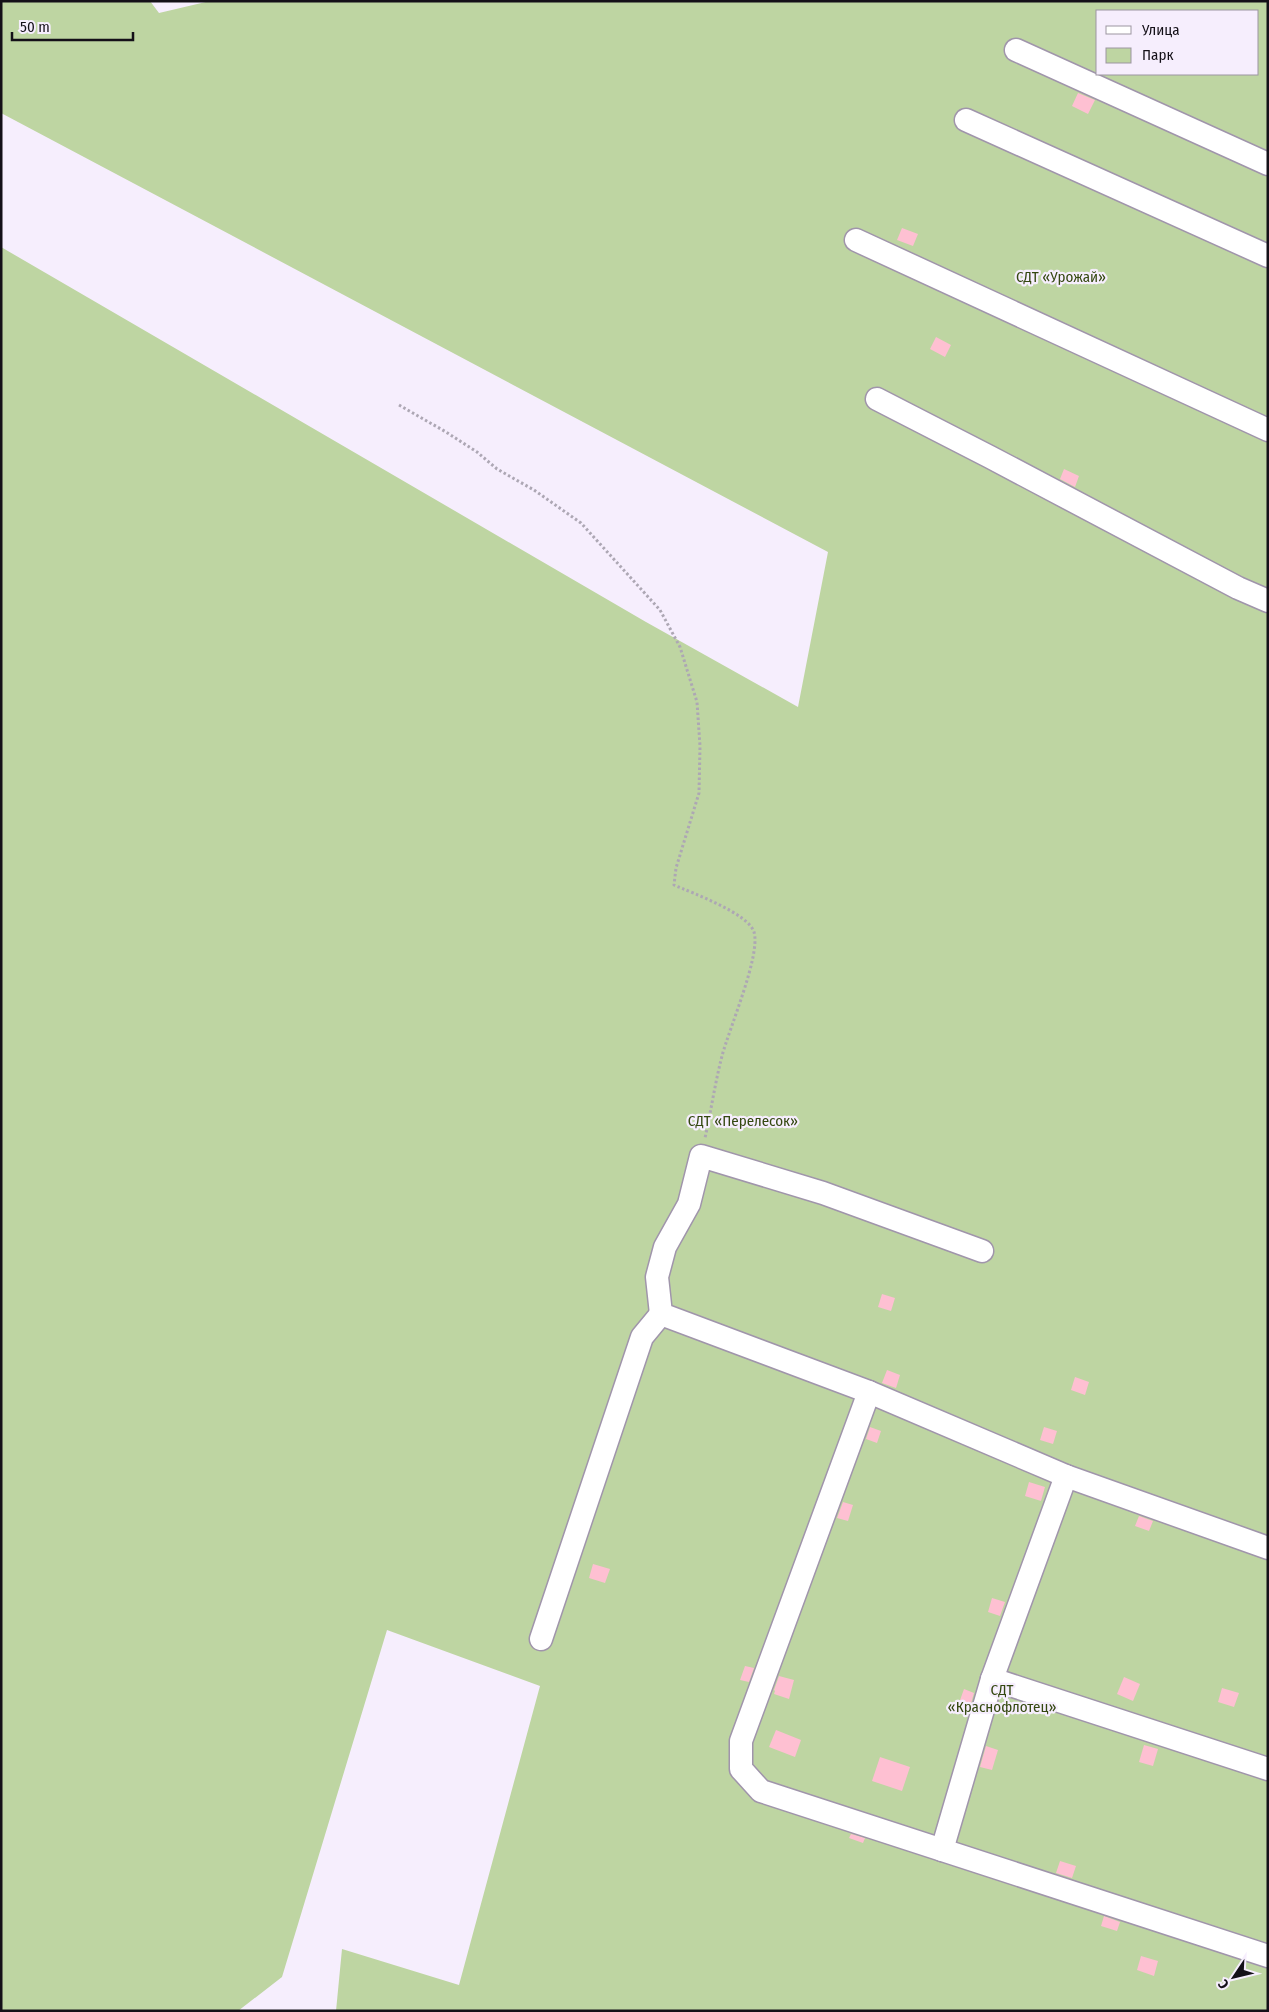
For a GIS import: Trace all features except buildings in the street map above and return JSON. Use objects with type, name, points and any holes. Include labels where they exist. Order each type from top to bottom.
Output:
[{"type":"lane","points":[[1016,50],[1268,164]]},
{"type":"lane","points":[[966,120],[1268,256]]},
{"type":"lane","points":[[856,240],[1268,430]]},
{"type":"lane","points":[[877,399],[999,461],[1238,588],[1268,601]]},
{"type":"lane","points":[[541,1639],[642,1337],[661,1314],[657,1277],[665,1247],[689,1204],[701,1156],[823,1193],[982,1252]]},
{"type":"lane","points":[[661,1314],[870,1392],[1066,1476],[1268,1548]]},
{"type":"lane","points":[[870,1392],[741,1741],[741,1769],[761,1790],[1268,1956]]},
{"type":"lane","points":[[942,1850],[992,1679],[1066,1476]]},
{"type":"lane","points":[[992,1679],[1268,1769]]},
{"type":"path","points":[[399,405],[477,452],[497,469],[534,490],[581,523],[660,610],[680,647],[697,702],[700,746],[699,793],[676,868],[674,885],[741,916],[754,931],[755,953],[722,1055],[701,1156]]},
{"type":"green space","points":[[1,1],[150,1],[159,13],[210,1],[1268,1],[1268,2011],[336,2011],[342,1949],[459,1985],[540,1686],[387,1630],[282,1977],[238,2011],[1,2011],[1,247],[646,622],[798,707],[828,552],[1,113]]},
{"type":"park label","name":"СДТ «Урожай»","points":[[1061,277]]},
{"type":"park label","name":"СДТ «Перелесок»","points":[[743,1121]]},
{"type":"park label","name":"СДТ «Краснофлотец»","points":[[1002,1698]]}]
